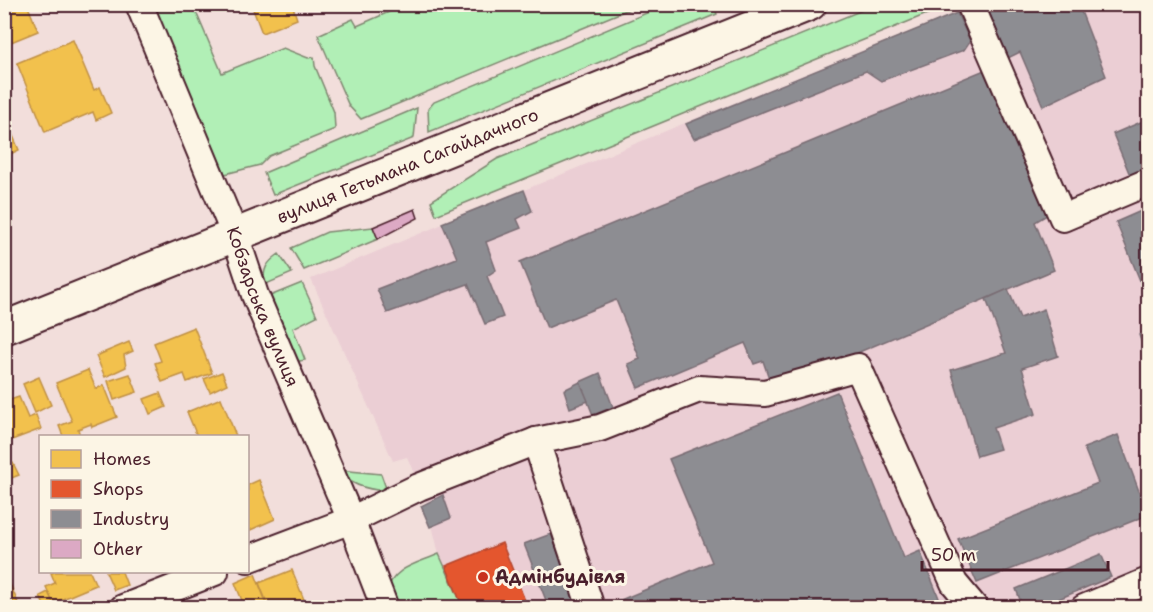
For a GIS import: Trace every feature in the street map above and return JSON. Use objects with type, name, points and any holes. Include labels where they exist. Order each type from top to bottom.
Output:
[{"type":"main road","name":"вулиця Гетьмана Сагайдачного","points":[[4,328],[810,4]]},
{"type":"street","name":"Кобзарська вулиця","points":[[139,4],[235,235],[255,295],[351,520],[385,608]]},
{"type":"street","points":[[970,4],[1063,218],[1149,182]]},
{"type":"street","points":[[249,559],[351,520],[418,487],[536,441],[600,428],[699,388],[765,393],[858,366],[954,583],[975,608]]},
{"type":"street","points":[[536,441],[591,608]]},
{"type":"street","points":[[123,608],[212,573]]},
{"type":"street","points":[[1084,608],[1149,581]]},
{"type":"shaded area","points":[[979,4],[1148,5],[1148,607],[463,607],[439,554],[426,501],[407,457],[393,461],[311,279],[680,125]]},
{"type":"green space","points":[[668,4],[714,5],[717,14],[429,132],[428,109],[434,102]]},
{"type":"green space","points":[[877,4],[949,5],[436,215],[431,201],[497,159]]},
{"type":"green space","points":[[151,5],[193,5],[222,73],[283,48],[308,58],[314,57],[315,66],[334,112],[335,129],[269,156],[260,165],[225,174]]},
{"type":"green space","points":[[405,5],[639,5],[361,119],[349,106],[318,35],[353,19],[357,26]]},
{"type":"green space","points":[[417,108],[414,138],[273,195],[264,173]]},
{"type":"green space","points":[[373,227],[378,239],[304,270],[291,248],[327,232]]},
{"type":"green space","points":[[279,254],[292,273],[264,285],[266,267]]},
{"type":"green space","points":[[302,283],[317,316],[293,328],[305,360],[295,362],[270,296]]},
{"type":"green space","points":[[339,470],[381,474],[387,491],[360,486],[348,480]]},
{"type":"green space","points":[[439,554],[463,607],[393,607],[386,593],[394,577],[406,568]]},
{"type":"building: Homes","points":[[4,4],[27,4],[38,31],[4,45]]},
{"type":"building: Homes","points":[[251,4],[292,4],[297,19],[262,33]]},
{"type":"building: Homes","points":[[73,40],[94,90],[100,87],[111,113],[96,120],[93,112],[45,132],[17,63]]},
{"type":"building: Homes","points":[[4,115],[19,150],[4,157]]},
{"type":"building: Homes","points":[[4,205],[12,222],[4,226]]},
{"type":"building: Homes","points":[[194,327],[212,373],[187,382],[184,374],[162,382],[155,363],[161,361],[154,343]]},
{"type":"building: Homes","points":[[129,342],[133,351],[124,355],[126,367],[105,377],[96,356]]},
{"type":"building: Homes","points":[[88,370],[96,389],[104,385],[117,417],[92,427],[91,424],[78,429],[80,435],[63,435],[59,426],[72,421],[56,383]]},
{"type":"building: Homes","points":[[222,372],[227,384],[210,392],[204,379]]},
{"type":"building: Homes","points":[[130,374],[137,392],[114,400],[108,381]]},
{"type":"building: Homes","points":[[39,377],[51,405],[35,413],[23,384]]},
{"type":"building: Homes","points":[[160,393],[166,407],[150,414],[144,399]]},
{"type":"building: Homes","points":[[19,397],[28,418],[36,415],[41,429],[4,443],[4,402]]},
{"type":"building: Homes","points":[[221,398],[236,435],[197,435],[187,412]]},
{"type":"building: Homes","points":[[4,452],[9,464],[13,463],[19,475],[4,481]]},
{"type":"building: Homes","points":[[259,480],[275,519],[249,531],[249,485]]},
{"type":"building: Homes","points":[[292,570],[307,607],[269,608],[259,583]]},
{"type":"building: Homes","points":[[51,573],[90,573],[96,585],[53,603],[46,587],[55,583]]},
{"type":"building: Homes","points":[[106,573],[122,573],[127,585],[114,590]]},
{"type":"building: Homes","points":[[6,574],[20,608],[4,608]]},
{"type":"building: Homes","points":[[255,574],[266,602],[245,608],[235,583]]},
{"type":"building: Homes","points":[[48,592],[55,608],[45,608],[40,596]]},
{"type":"building: Shops","name":"Адмінбудівля","points":[[502,543],[528,608],[463,608],[446,566]]},
{"type":"building: Industry","points":[[985,4],[1082,4],[1079,6],[1106,76],[1043,106],[1020,52],[1006,59]]},
{"type":"building: Industry","points":[[957,13],[970,41],[964,50],[881,81],[866,71],[694,139],[686,124]]},
{"type":"building: Industry","points":[[987,69],[1047,215],[1035,222],[1054,270],[833,363],[770,381],[763,361],[754,364],[745,343],[638,388],[628,364],[640,359],[616,300],[547,328],[520,262]]},
{"type":"building: Industry","points":[[1148,119],[1148,173],[1132,180],[1113,134]]},
{"type":"building: Industry","points":[[524,190],[532,211],[517,219],[521,228],[486,242],[496,270],[487,276],[503,317],[485,324],[468,284],[387,313],[377,289],[457,258],[442,223]]},
{"type":"building: Industry","points":[[1148,208],[1148,300],[1116,222]]},
{"type":"building: Industry","points":[[1008,289],[1020,318],[1044,309],[1058,356],[1022,368],[1036,414],[993,428],[1000,449],[977,456],[951,370],[1006,353],[986,299]]},
{"type":"building: Industry","points":[[1148,332],[1148,360],[1139,335]]},
{"type":"building: Industry","points":[[600,373],[613,407],[593,415],[580,382]]},
{"type":"building: Industry","points":[[580,382],[588,401],[570,408],[564,390]]},
{"type":"building: Industry","points":[[837,392],[904,558],[920,551],[943,608],[612,608],[611,604],[712,562],[669,459]]},
{"type":"building: Industry","points":[[1118,435],[1148,515],[977,583],[958,539],[1098,483],[1084,448]]},
{"type":"building: Industry","points":[[443,495],[451,518],[430,527],[421,506]]},
{"type":"building: Industry","points":[[551,534],[579,608],[549,608],[524,544]]},
{"type":"building: Industry","points":[[1101,554],[1111,577],[1037,608],[1023,608],[1016,589]]},
{"type":"building: Other","points":[[415,209],[418,218],[378,239],[373,227]]},
{"type":"place","name":"Адмінбудівля","points":[[483,577]]}]
